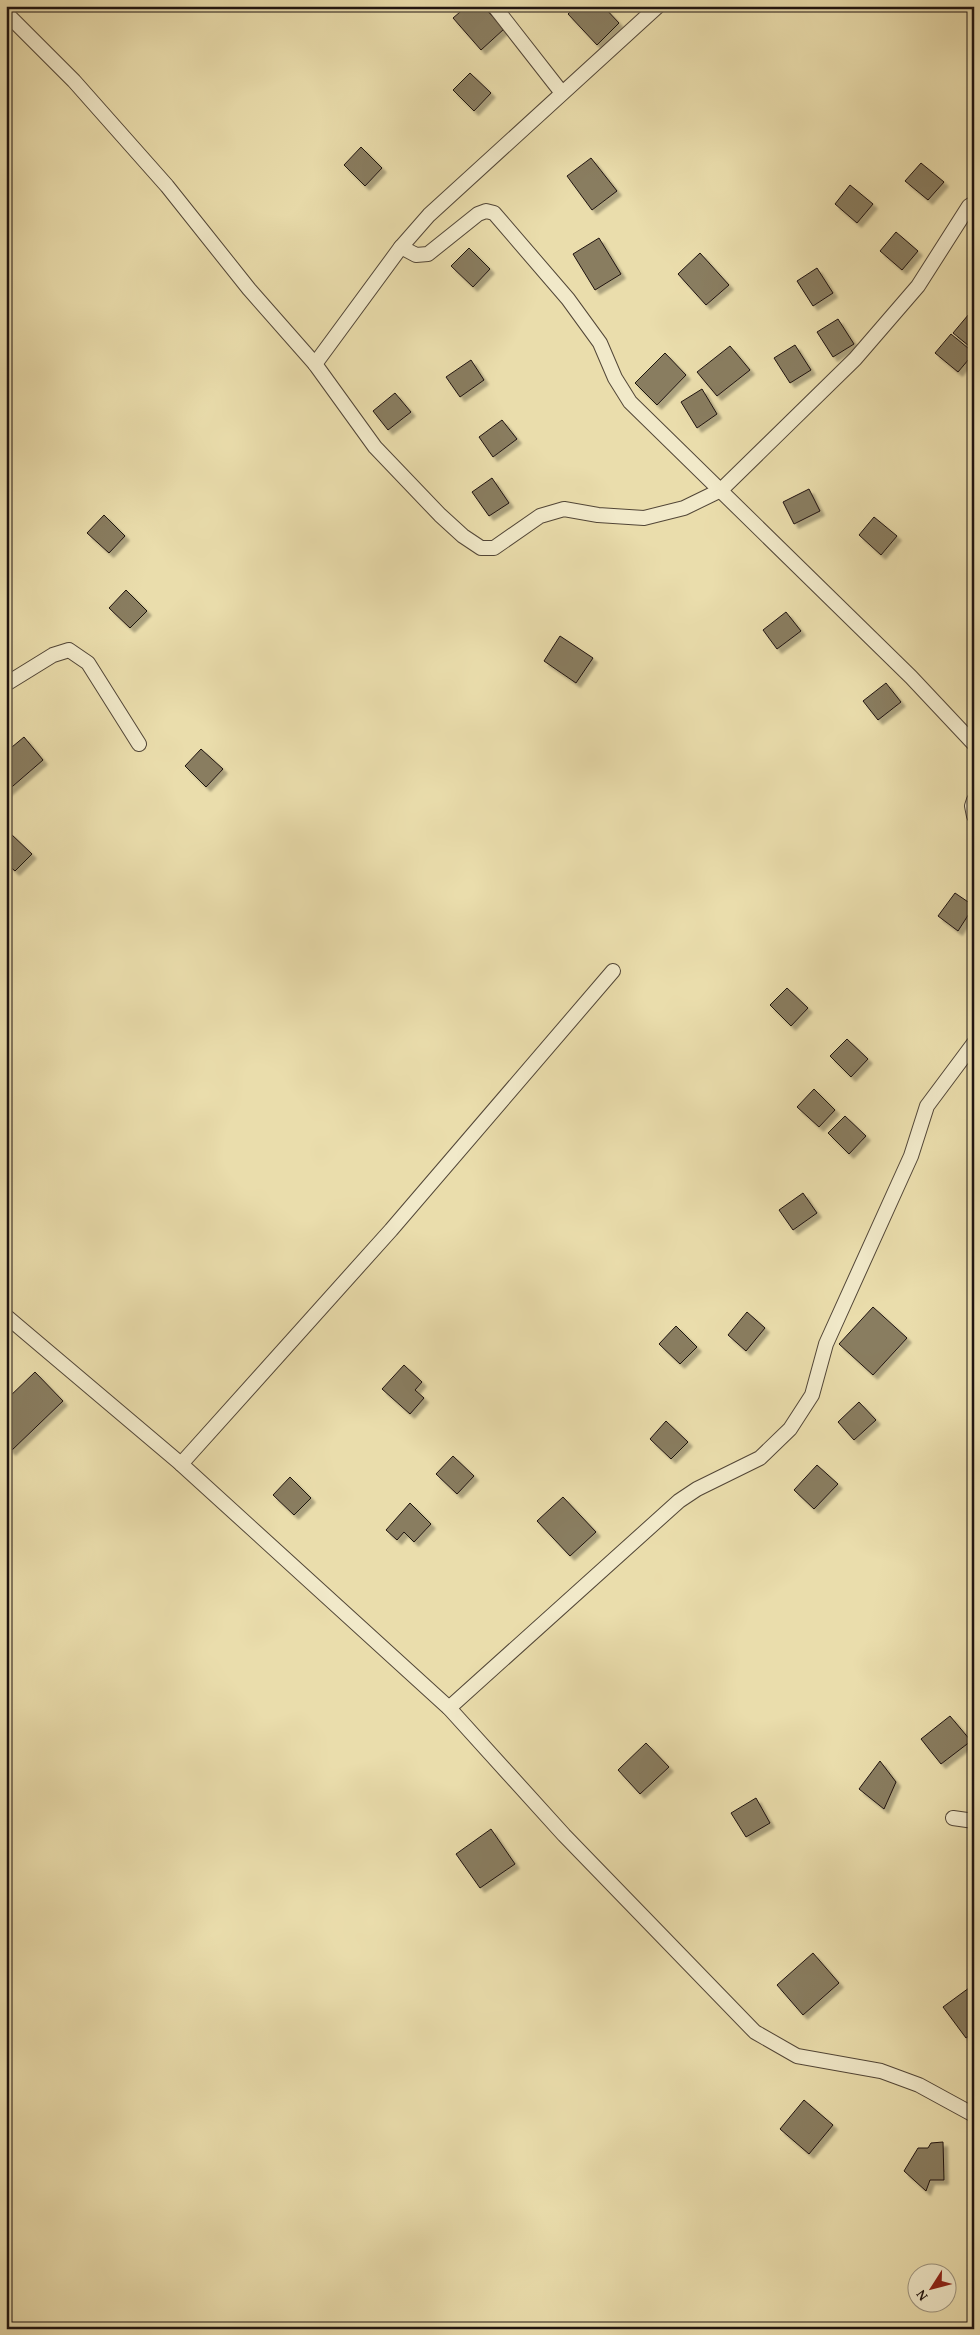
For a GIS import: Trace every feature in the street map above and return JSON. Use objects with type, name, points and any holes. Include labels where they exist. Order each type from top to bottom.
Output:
[{"type":"street","points":[[494,6],[562,93]]},
{"type":"street","points":[[314,364],[401,247],[429,215],[658,6]]},
{"type":"street","points":[[6,14],[74,81],[167,186],[249,289],[314,364],[375,447],[440,516],[463,536],[482,548],[494,548],[540,516],[564,509],[598,515],[644,518],[684,508],[721,490],[855,359],[918,286],[969,206],[974,203]]},
{"type":"street","points":[[401,247],[416,255],[428,254],[478,214],[486,211],[494,213],[568,299],[594,336],[615,378],[630,402],[911,677],[974,744]]},
{"type":"street","points":[[6,684],[53,655],[69,650],[88,663],[139,744]]},
{"type":"street","points":[[974,800],[972,806],[974,816]]},
{"type":"street","points":[[181,1464],[392,1230],[614,971]]},
{"type":"street","points":[[450,1708],[679,1501],[697,1489],[760,1458],[790,1429],[812,1395],[826,1344],[910,1156],[927,1106],[974,1043]]},
{"type":"street","points":[[6,1316],[181,1464],[450,1708],[564,1835],[755,2032],[797,2056],[881,2071],[919,2085],[974,2115]]},
{"type":"street","points":[[953,1818],[974,1821]]},
{"type":"building","points":[[467,6],[483,6],[504,29],[481,50],[453,18]]},
{"type":"building","points":[[576,6],[603,6],[619,23],[597,45],[568,14]]},
{"type":"building","points":[[470,73],[491,93],[474,111],[453,90]]},
{"type":"building","points":[[361,147],[382,168],[365,186],[344,165]]},
{"type":"building","points":[[591,158],[617,191],[592,210],[567,176]]},
{"type":"building","points":[[921,163],[944,182],[928,200],[905,181]]},
{"type":"building","points":[[850,185],[873,204],[857,223],[835,204]]},
{"type":"building","points":[[896,232],[918,251],[902,270],[880,251]]},
{"type":"building","points":[[599,238],[621,274],[595,290],[573,254]]},
{"type":"building","points":[[469,248],[490,269],[473,287],[451,266]]},
{"type":"building","points":[[700,253],[729,285],[706,305],[678,274]]},
{"type":"building","points":[[817,268],[833,293],[813,306],[797,281]]},
{"type":"building","points":[[969,314],[974,319],[974,350],[953,333]]},
{"type":"building","points":[[838,319],[854,344],[833,357],[817,332]]},
{"type":"building","points":[[951,334],[974,353],[958,372],[935,353]]},
{"type":"building","points":[[795,345],[811,370],[790,383],[774,358]]},
{"type":"building","points":[[730,346],[750,370],[717,396],[697,372]]},
{"type":"building","points":[[665,353],[686,375],[657,405],[635,383]]},
{"type":"building","points":[[471,360],[484,380],[460,397],[446,377]]},
{"type":"building","points":[[702,389],[717,414],[697,428],[681,402]]},
{"type":"building","points":[[395,393],[411,412],[388,430],[373,411]]},
{"type":"building","points":[[502,420],[517,439],[493,457],[479,437]]},
{"type":"building","points":[[492,478],[509,503],[489,516],[472,492]]},
{"type":"building","points":[[809,489],[820,511],[794,524],[783,502]]},
{"type":"building","points":[[104,515],[125,536],[109,553],[87,533]]},
{"type":"building","points":[[874,517],[897,536],[881,555],[859,535]]},
{"type":"building","points":[[126,590],[147,611],[130,628],[109,608]]},
{"type":"building","points":[[786,612],[801,631],[777,649],[763,630]]},
{"type":"building","points":[[560,636],[593,658],[576,683],[544,661]]},
{"type":"building","points":[[886,683],[901,702],[878,720],[863,701]]},
{"type":"building","points":[[24,737],[43,760],[6,792],[6,752]]},
{"type":"building","points":[[201,749],[223,769],[206,787],[185,766]]},
{"type":"building","points":[[10,833],[32,854],[15,871],[6,863],[6,838]]},
{"type":"building","points":[[955,893],[974,906],[958,931],[938,916]]},
{"type":"building","points":[[787,988],[808,1008],[791,1026],[770,1005]]},
{"type":"building","points":[[847,1039],[868,1059],[851,1077],[830,1056]]},
{"type":"building","points":[[814,1089],[835,1110],[819,1127],[797,1107]]},
{"type":"building","points":[[845,1116],[866,1136],[849,1154],[828,1133]]},
{"type":"building","points":[[803,1193],[817,1213],[793,1230],[779,1210]]},
{"type":"building","points":[[873,1307],[907,1338],[873,1375],[839,1344]]},
{"type":"building","points":[[747,1312],[765,1328],[746,1351],[728,1335]]},
{"type":"building","points":[[676,1326],[697,1347],[680,1364],[659,1344]]},
{"type":"building","points":[[404,1365],[422,1382],[415,1390],[424,1398],[410,1414],[382,1389]]},
{"type":"building","points":[[35,1372],[63,1401],[11,1451],[6,1446],[6,1400]]},
{"type":"building","points":[[859,1402],[876,1420],[854,1440],[838,1422]]},
{"type":"building","points":[[666,1421],[688,1442],[671,1459],[650,1439]]},
{"type":"building","points":[[453,1456],[474,1476],[457,1494],[436,1474]]},
{"type":"building","points":[[817,1465],[838,1484],[814,1509],[794,1490]]},
{"type":"building","points":[[290,1477],[311,1498],[294,1515],[273,1495]]},
{"type":"building","points":[[563,1497],[596,1532],[570,1556],[537,1521]]},
{"type":"building","points":[[410,1503],[431,1524],[414,1542],[404,1532],[397,1540],[386,1530]]},
{"type":"building","points":[[950,1716],[971,1741],[941,1764],[921,1739]]},
{"type":"building","points":[[646,1743],[669,1767],[640,1794],[618,1770]]},
{"type":"building","points":[[880,1761],[896,1782],[884,1809],[859,1789]]},
{"type":"building","points":[[756,1798],[770,1823],[746,1837],[731,1813]]},
{"type":"building","points":[[491,1829],[515,1864],[480,1888],[456,1854]]},
{"type":"building","points":[[813,1953],[839,1983],[803,2015],[777,1985]]},
{"type":"building","points":[[973,1985],[974,2032],[966,2038],[943,2007]]},
{"type":"building","points":[[804,2100],[833,2125],[809,2154],[780,2129]]},
{"type":"building","points":[[943,2142],[944,2180],[930,2180],[926,2191],[904,2171],[918,2148],[928,2148],[931,2143]]}]
